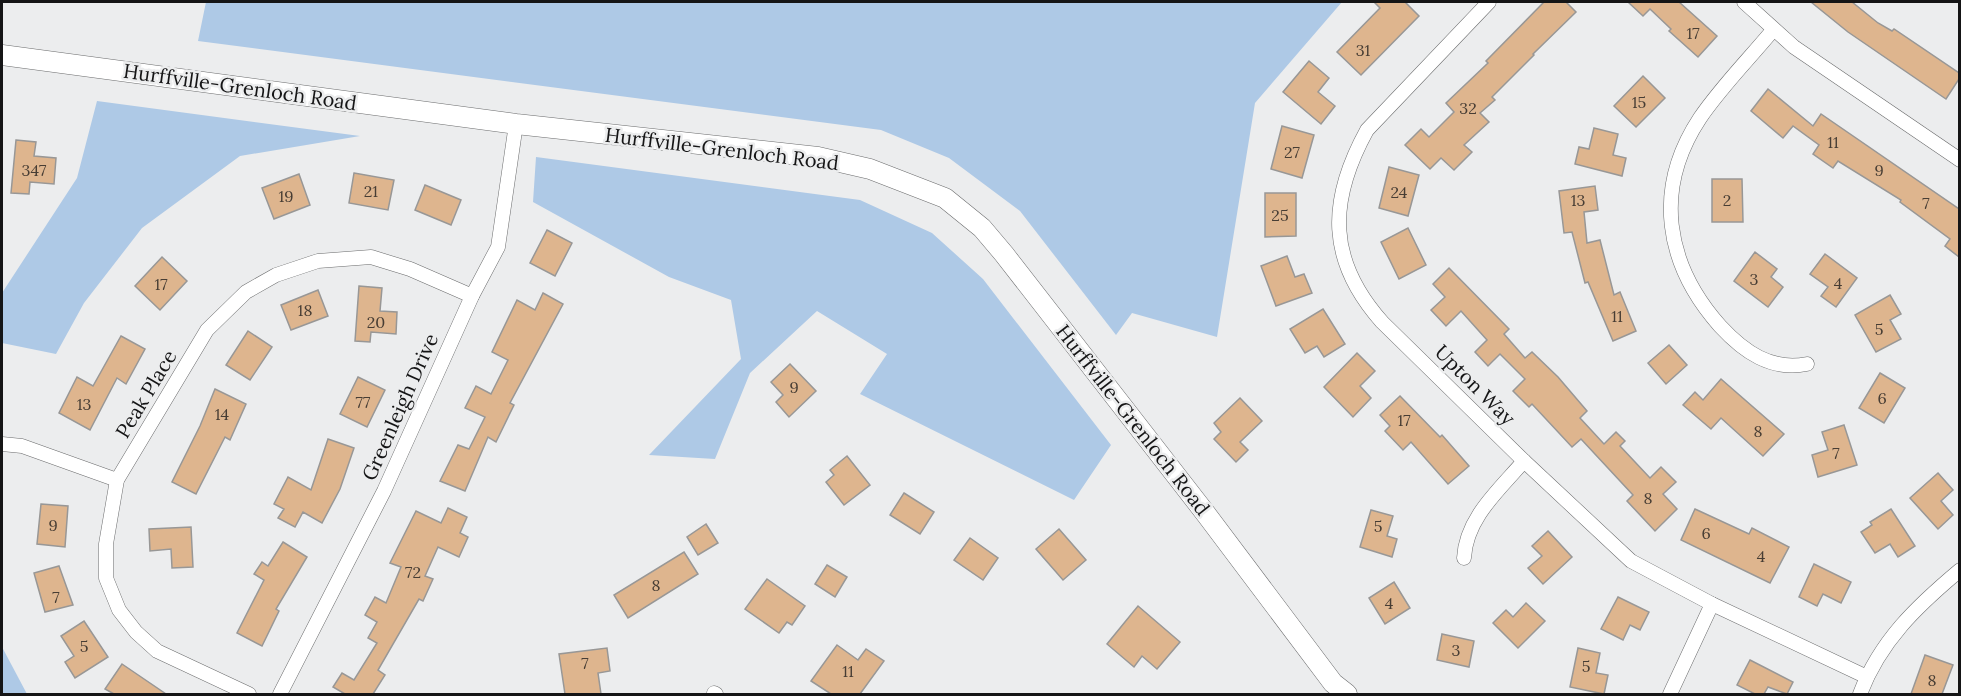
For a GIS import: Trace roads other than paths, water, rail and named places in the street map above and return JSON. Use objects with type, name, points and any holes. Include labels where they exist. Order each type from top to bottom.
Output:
[{"type":"main road","name":"Hurffville-Grenloch Road","points":[[2,55],[516,124],[818,157],[870,170],[945,198],[982,228],[1004,254],[1206,513],[1333,683],[1347,694]]},
{"type":"street","name":"Upton Way","points":[[1489,2],[1367,130],[1346,173],[1338,218],[1339,240],[1350,277],[1368,306],[1524,461],[1631,561],[1712,604],[1867,677]]},
{"type":"street","points":[[1744,2],[1773,30],[1959,160]]},
{"type":"street","points":[[1773,30],[1691,132],[1676,170],[1670,211],[1672,234],[1678,259],[1688,284],[1704,308],[1725,331],[1763,361],[1791,367],[1807,364]]},
{"type":"street","name":"Greenleigh Drive","points":[[280,694],[384,491],[472,296],[498,247],[516,124]]},
{"type":"street","name":"Peak Place","points":[[249,694],[157,651],[136,632],[119,610],[106,578],[106,544],[117,480],[207,330],[246,292],[276,274],[318,261],[371,257],[410,270],[472,296]]},
{"type":"street","points":[[2,444],[22,446],[117,480]]},
{"type":"street","points":[[1464,558],[1465,543],[1480,513],[1524,461]]},
{"type":"street","points":[[1860,694],[1882,649],[1908,615],[1959,570]]},
{"type":"street","points":[[1670,694],[1712,604]]}]
